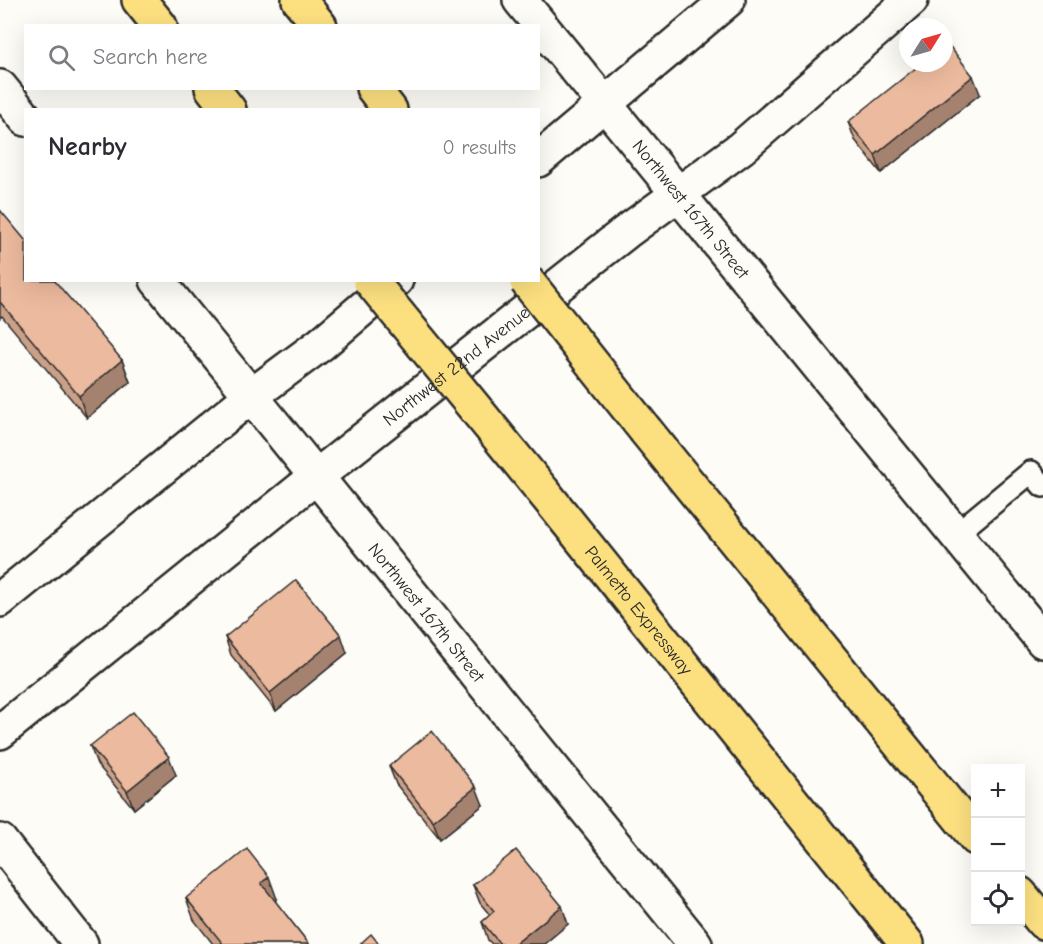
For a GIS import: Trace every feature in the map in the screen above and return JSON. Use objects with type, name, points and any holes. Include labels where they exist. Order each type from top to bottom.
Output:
[{"type":"highway","points":[[139,0],[158,24]]},
{"type":"highway","points":[[299,0],[318,24]]},
{"type":"highway","points":[[214,90],[227,108]]},
{"type":"highway","points":[[374,90],[388,108]]},
{"type":"highway","name":"Palmetto Expressway","points":[[371,282],[546,495],[907,944]]},
{"type":"highway","points":[[528,282],[971,833]]},
{"type":"highway","points":[[1025,900],[1043,922]]},
{"type":"main road","name":"Northwest 167th Street","points":[[520,0],[539,24]]},
{"type":"main road","points":[[540,158],[728,0]]},
{"type":"main road","name":"Northwest 22nd Avenue","points":[[0,732],[317,476],[626,232],[741,148],[911,0]]},
{"type":"main road","name":"Northwest 167th Street","points":[[540,25],[1043,641]]},
{"type":"main road","points":[[0,87],[24,117]]},
{"type":"main road","name":"Northwest 167th Street","points":[[159,282],[695,944]]},
{"type":"main road","points":[[0,600],[251,396],[321,344],[394,282]]},
{"type":"main road","points":[[0,841],[81,944]]},
{"type":"lane","points":[[956,534],[1031,472],[1043,486]]},
{"type":"building","points":[[953,51],[973,76],[875,155],[848,122],[911,72],[953,72]]},
{"type":"building","points":[[0,210],[24,239],[24,282],[56,282],[122,360],[79,396],[0,302]]},
{"type":"building","points":[[296,580],[341,635],[270,693],[225,637]]},
{"type":"building","points":[[133,712],[169,757],[127,791],[90,746]]},
{"type":"building","points":[[432,731],[476,787],[433,821],[389,766]]},
{"type":"building","points":[[247,849],[269,877],[261,883],[309,944],[223,944],[186,898]]},
{"type":"building","points":[[516,850],[562,906],[515,944],[500,944],[482,922],[494,911],[473,885]]},
{"type":"building","points":[[371,934],[379,944],[360,944]]}]
